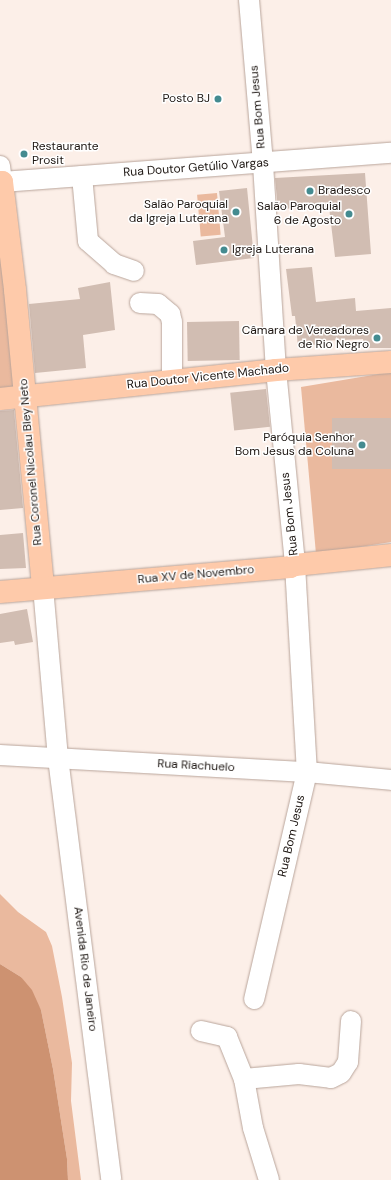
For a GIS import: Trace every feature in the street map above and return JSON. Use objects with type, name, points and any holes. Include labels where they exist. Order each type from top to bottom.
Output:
[{"type":"main road","name":"Rua Coronel Nicolau Bley Neto","points":[[1,177],[25,396],[43,587]]},
{"type":"main road","name":"Rua Doutor Vicente Machado","points":[[0,399],[276,370],[391,362]]},
{"type":"main road","name":"Rua XV de Novembro","points":[[0,592],[43,587],[290,567],[295,565],[391,555]]},
{"type":"street","name":"Rua Bom Jesus","points":[[249,0],[276,370],[295,565],[308,772],[254,999]]},
{"type":"street","name":"Rua Doutor Getúlio Vargas","points":[[1,177],[82,176],[262,164],[391,153]]},
{"type":"street","points":[[82,176],[88,241],[114,264],[134,271]]},
{"type":"street","points":[[140,303],[158,304],[170,314],[172,322],[172,381]]},
{"type":"street","name":"Rua Coronel Nicolau Bley Neto","points":[[43,587],[58,758]]},
{"type":"street","name":"Rua Riachuelo","points":[[0,755],[308,772],[391,780]]},
{"type":"street","name":"Avenida Rio de Janeiro","points":[[58,758],[111,1180]]},
{"type":"street","points":[[244,1079],[299,1074],[331,1078],[341,1073],[348,1062],[351,1021]]},
{"type":"street","points":[[201,1031],[227,1037],[244,1079],[252,1122],[269,1180]]},
{"type":"shaded area","points":[[0,185],[23,395],[0,398]]},
{"type":"shaded area","points":[[217,193],[221,235],[201,237],[197,195]]},
{"type":"shaded area","points":[[391,372],[391,542],[316,554],[301,387]]},
{"type":"shaded area","points":[[0,894],[18,912],[46,932],[52,946],[62,997],[72,1063],[71,1101],[81,1180],[68,1180],[67,1159],[53,1069],[41,1010],[21,977],[0,964]]},
{"type":"shaded area","points":[[0,964],[21,977],[32,990],[41,1010],[53,1069],[67,1159],[68,1180],[0,1180]]},
{"type":"building","name":"Salão Paroquial 6 de Agosto","points":[[365,173],[371,254],[335,257],[329,207],[278,209],[275,178]]},
{"type":"building","points":[[247,188],[254,258],[196,265],[193,241],[225,237],[219,191]]},
{"type":"building","points":[[312,267],[316,302],[355,298],[356,311],[391,308],[391,348],[364,348],[363,339],[320,341],[320,344],[298,347],[295,316],[292,316],[286,269]]},
{"type":"building","points":[[110,282],[115,330],[83,335],[86,368],[35,373],[29,304],[80,299],[78,288]]},
{"type":"building","points":[[239,321],[240,360],[188,361],[187,322]]},
{"type":"building","points":[[266,389],[270,427],[234,431],[230,393]]},
{"type":"building","points":[[14,410],[23,508],[0,510],[0,411]]},
{"type":"building","name":"Paróquia Senhor Bom Jesus da Coluna","points":[[332,418],[391,418],[391,469],[332,469]]},
{"type":"building","points":[[23,533],[26,568],[0,569],[0,535]]},
{"type":"building","points":[[27,609],[33,642],[15,645],[14,641],[0,643],[0,614]]},
{"type":"place","name":"Posto BJ","points":[[218,99]]},
{"type":"place","name":"Restaurante Prosit","points":[[24,154]]},
{"type":"place","name":"Bradesco","points":[[310,191]]},
{"type":"place","name":"Salão Paroquial da Igreja Luterana","points":[[236,212]]},
{"type":"place","name":"Salão Paroquial 6 de Agosto","points":[[349,214]]},
{"type":"place","name":"Igreja Luterana","points":[[224,250]]},
{"type":"place","name":"Câmara de Vereadores de Rio Negro","points":[[377,338]]},
{"type":"place","name":"Paróquia Senhor Bom Jesus da Coluna","points":[[362,445]]}]
